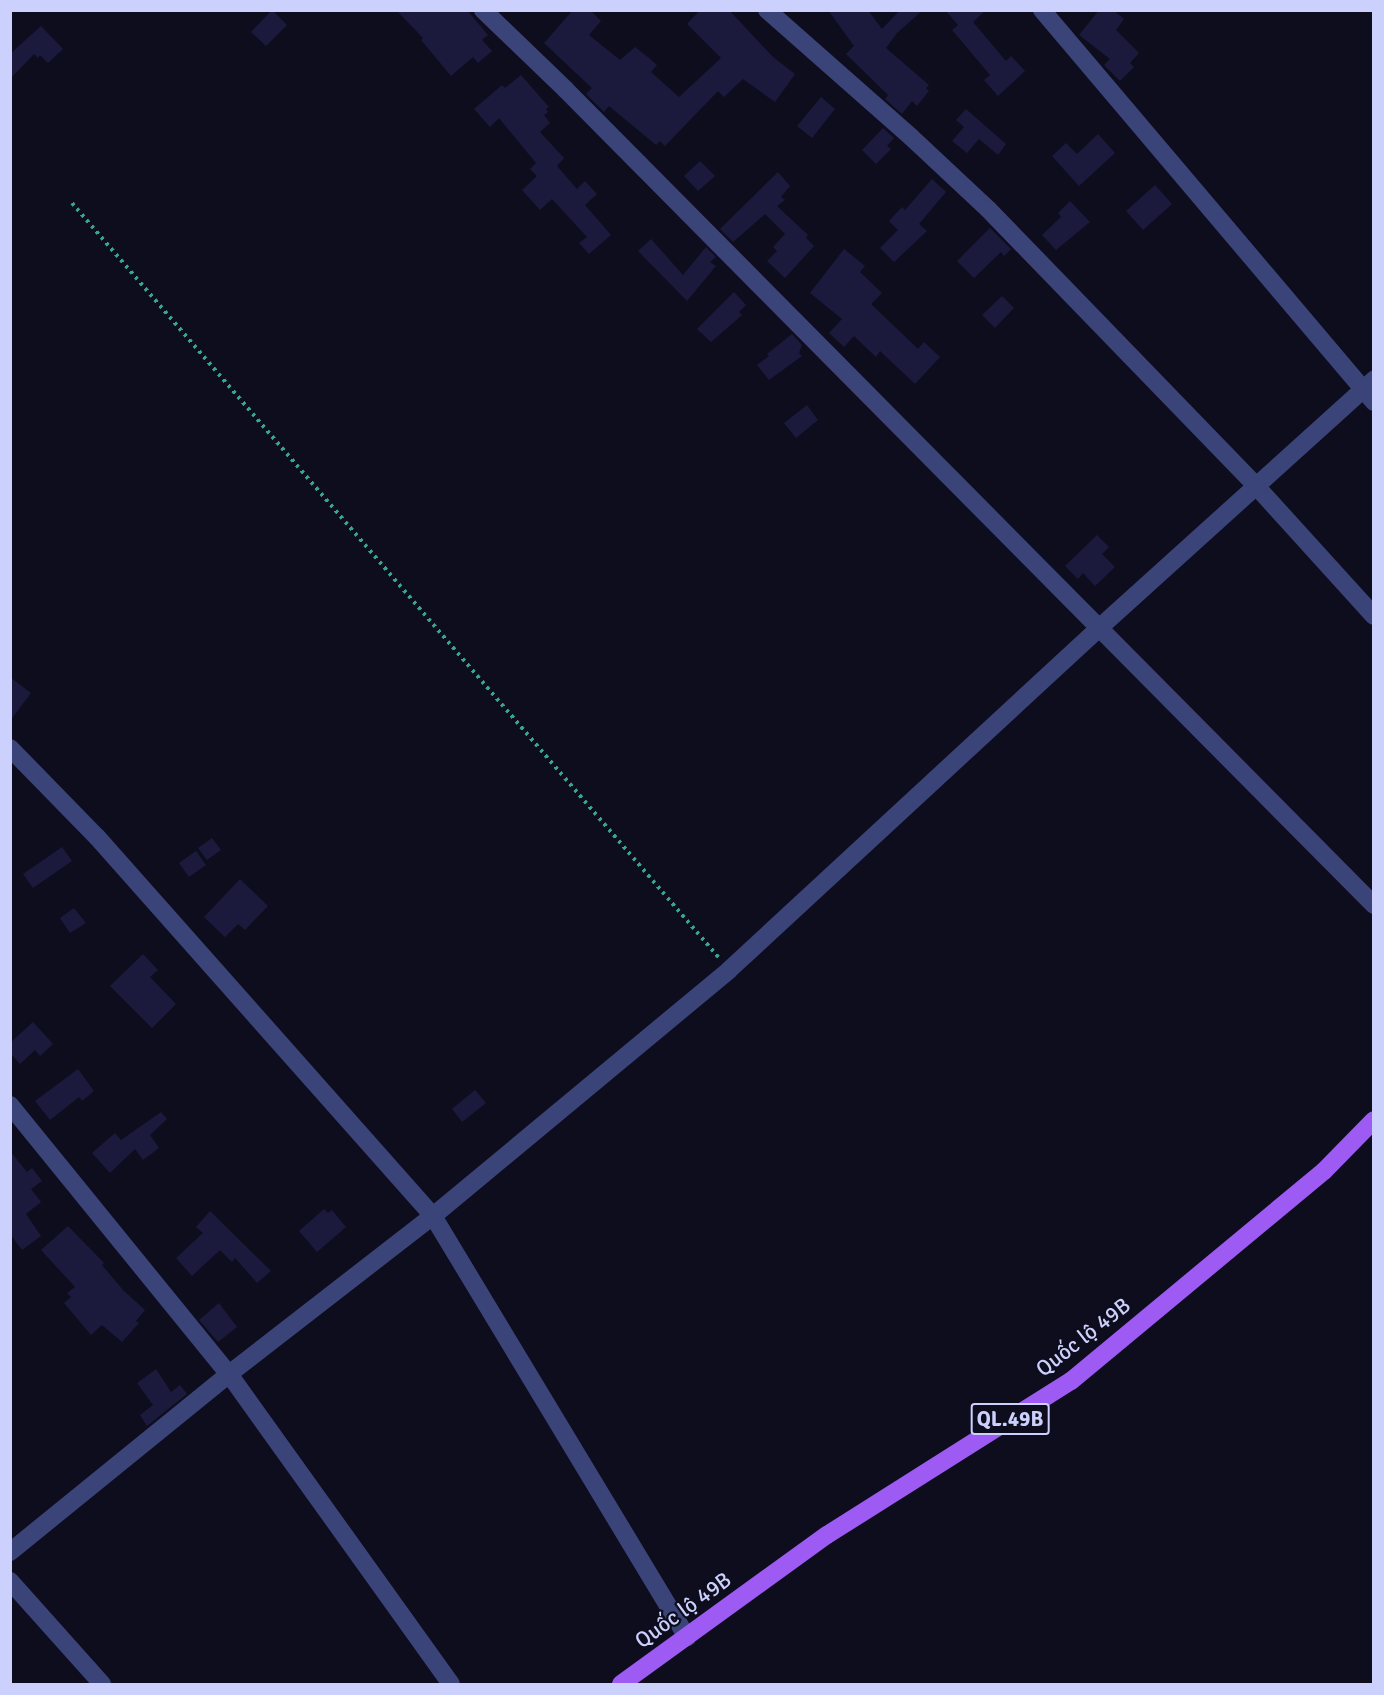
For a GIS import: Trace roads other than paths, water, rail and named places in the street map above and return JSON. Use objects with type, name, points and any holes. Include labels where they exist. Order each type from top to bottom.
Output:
[{"type":"main road","name":"Quốc lộ 49B","points":[[621,1684],[827,1535],[1071,1381],[1324,1171],[1374,1120]]},
{"type":"street","points":[[483,10],[573,97],[1374,905]]},
{"type":"street","points":[[767,10],[911,136],[988,209],[1257,487],[1374,616]]},
{"type":"street","points":[[10,1552],[229,1374],[433,1216],[729,970],[1098,629],[1257,487],[1370,391],[1042,10]]},
{"type":"street","points":[[10,748],[97,837],[433,1216],[687,1637]]},
{"type":"street","points":[[10,1105],[229,1374],[451,1684]]},
{"type":"street","points":[[10,1581],[102,1684]]}]
